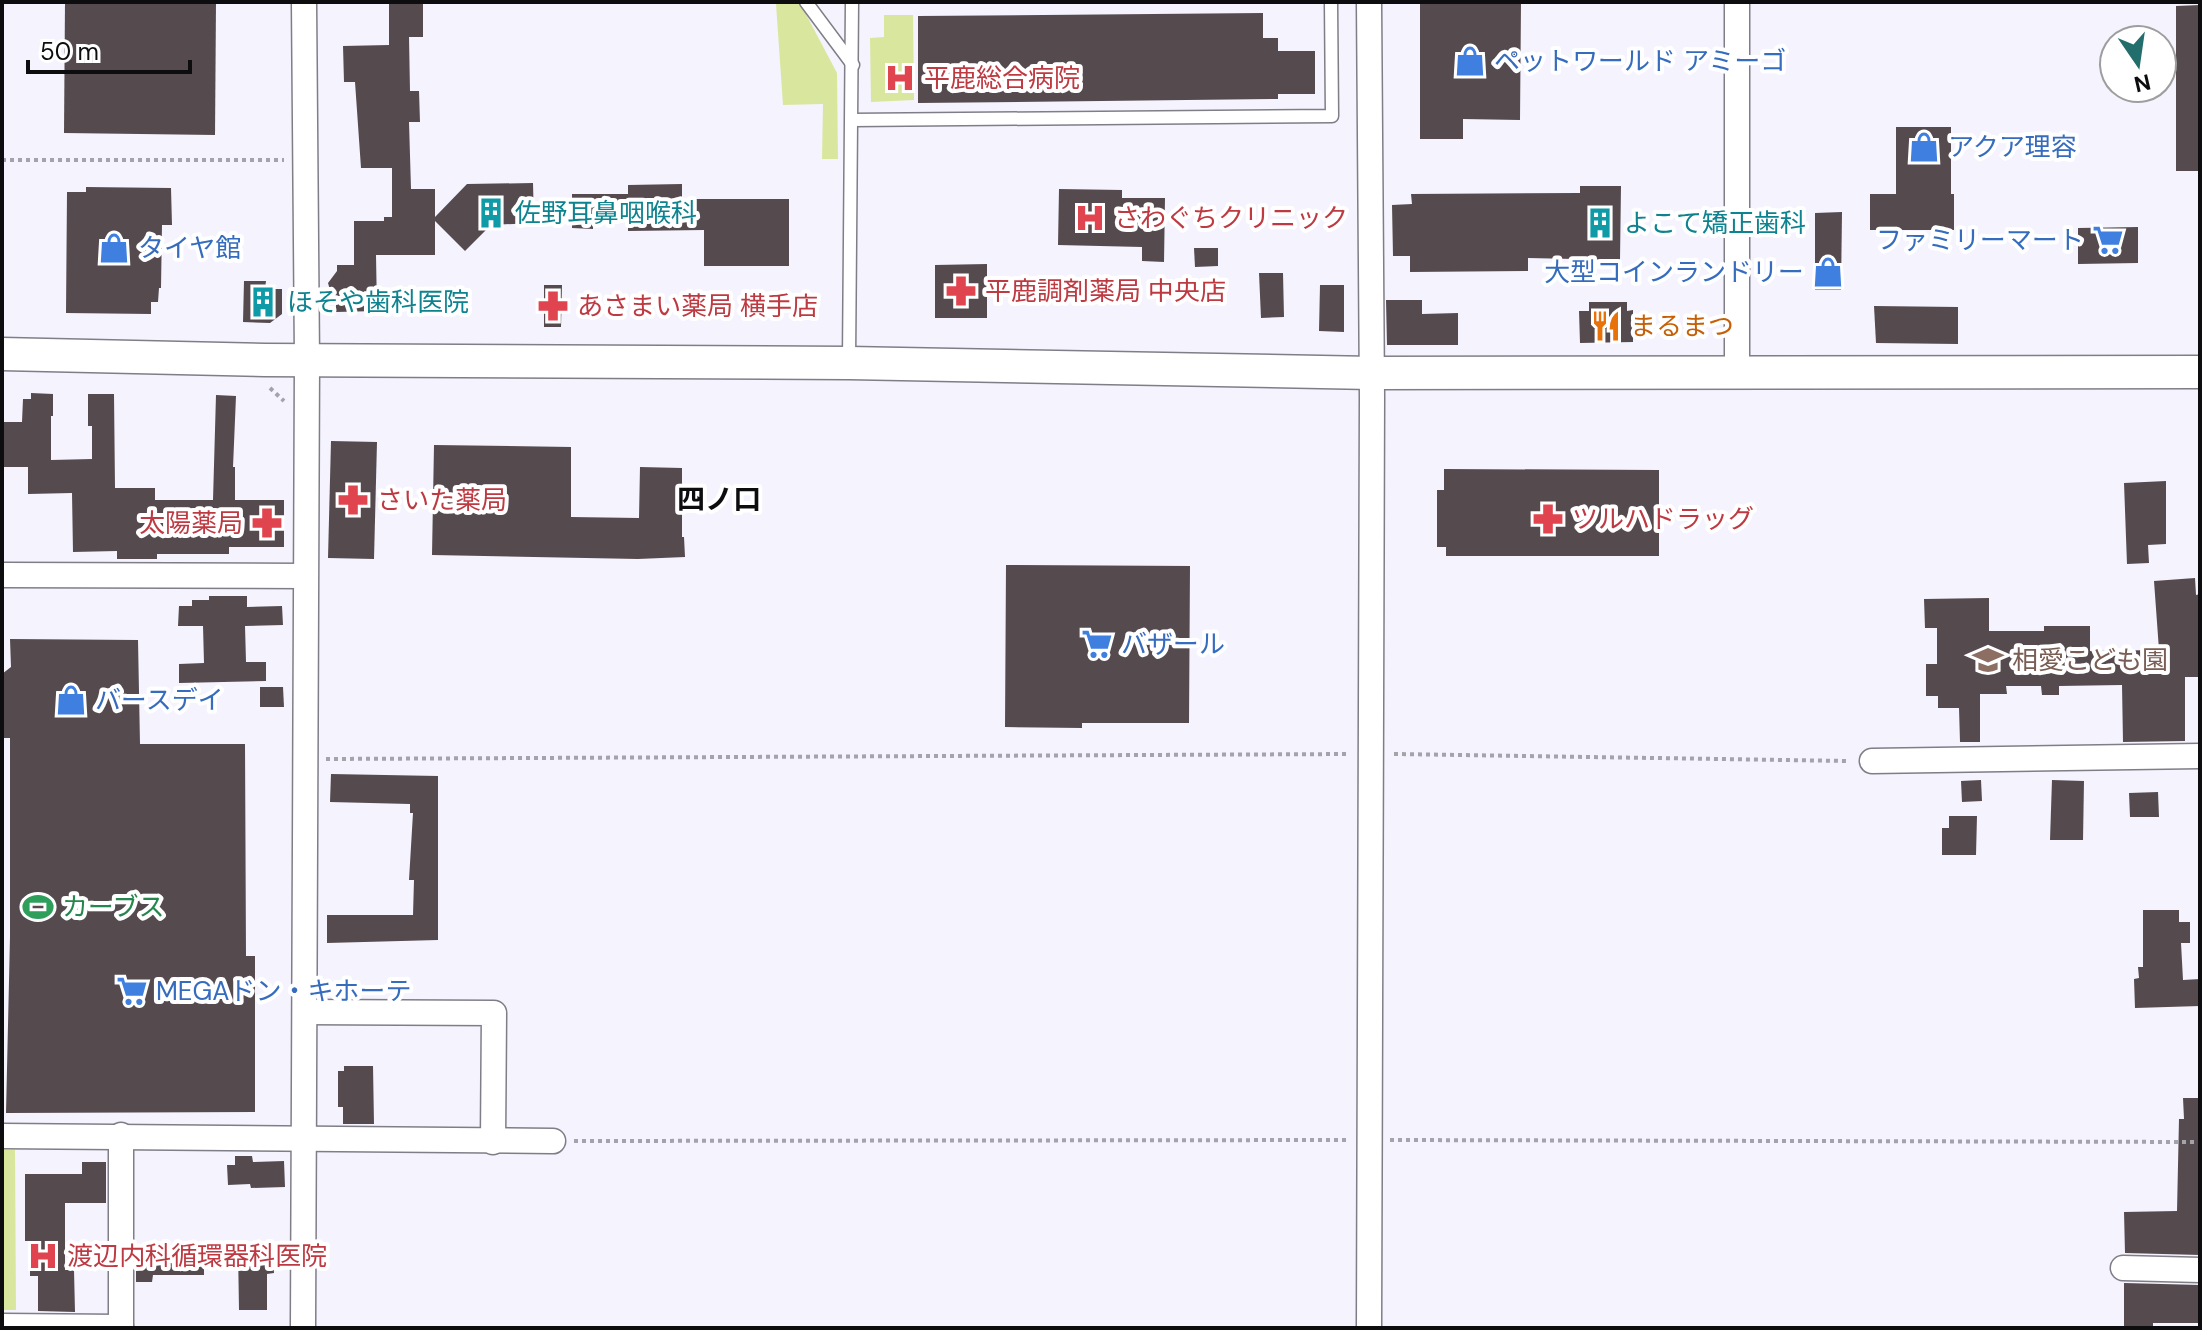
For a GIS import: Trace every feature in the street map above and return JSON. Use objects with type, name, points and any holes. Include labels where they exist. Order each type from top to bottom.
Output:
[{"type":"street","points":[[303,1328],[307,360],[304,2]]},
{"type":"street","points":[[1369,2],[1372,373],[1369,1328]]},
{"type":"street","points":[[1737,2],[1737,372]]},
{"type":"street","points":[[2,354],[307,360],[849,363],[1372,373],[2200,372]]},
{"type":"street","points":[[2,575],[305,576]]},
{"type":"street","points":[[1872,761],[2200,756]]},
{"type":"street","points":[[305,1012],[494,1013],[493,1142]]},
{"type":"street","points":[[2,1326],[121,1328],[121,1135]]},
{"type":"street","points":[[2,1136],[553,1141]]},
{"type":"street","points":[[2123,1268],[2200,1270]]},
{"type":"lane","points":[[849,363],[852,2]]},
{"type":"lane","points":[[852,120],[1332,116],[1331,2]]},
{"type":"lane","points":[[811,6],[853,65]]},
{"type":"path","points":[[2,160],[304,160]]},
{"type":"path","points":[[265,383],[292,410]]},
{"type":"path","points":[[305,759],[1371,753],[1872,761]]},
{"type":"path","points":[[553,1141],[2200,1142]]},
{"type":"green space","points":[[800,3],[837,73],[838,159],[822,159],[823,104],[783,105],[776,4]]},
{"type":"green space","points":[[884,15],[913,15],[914,100],[871,102],[870,38],[884,37]]},
{"type":"green space","points":[[2,1150],[15,1150],[16,1310],[2,1310]]},
{"type":"building","points":[[65,2],[216,2],[215,135],[64,133]]},
{"type":"building","points":[[389,3],[423,3],[423,37],[409,37],[410,91],[419,91],[420,122],[409,122],[411,189],[435,189],[435,217],[467,184],[533,183],[534,223],[491,225],[465,251],[435,221],[435,255],[376,255],[377,311],[336,312],[336,299],[332,297],[328,283],[337,271],[337,265],[354,265],[354,221],[384,221],[384,217],[392,217],[392,168],[361,168],[355,82],[344,82],[343,46],[389,45]]},
{"type":"building","name":"ペットワールド アミーゴ","points":[[1420,3],[1521,3],[1520,120],[1463,119],[1463,139],[1420,139]]},
{"type":"building","points":[[2200,5],[2200,171],[2176,171],[2176,6]]},
{"type":"building","points":[[1263,13],[1263,38],[1278,38],[1278,51],[1315,51],[1315,94],[1278,94],[1278,99],[918,103],[918,16]]},
{"type":"building","points":[[1896,127],[1951,127],[1954,230],[1870,230],[1870,194],[1896,194]]},
{"type":"building","points":[[682,184],[682,199],[789,199],[789,266],[704,266],[704,230],[628,231],[628,222],[593,223],[593,229],[572,228],[572,194],[628,194],[628,185]]},
{"type":"building","points":[[1580,186],[1621,186],[1620,260],[1528,258],[1528,271],[1410,272],[1410,256],[1393,256],[1392,205],[1412,204],[1411,194],[1580,193]]},
{"type":"building","name":"タイヤ館","points":[[86,187],[171,188],[172,225],[162,225],[161,288],[158,302],[151,302],[151,314],[66,313],[67,192],[86,192]]},
{"type":"building","points":[[1059,189],[1122,190],[1122,198],[1165,198],[1164,262],[1142,261],[1142,247],[1058,245]]},
{"type":"building","points":[[1842,212],[1841,290],[1815,290],[1815,213]]},
{"type":"building","name":"ファミリーマート","points":[[2138,227],[2138,263],[2078,264],[2078,228]]},
{"type":"building","points":[[1194,248],[1218,248],[1218,266],[1195,267]]},
{"type":"building","name":"平鹿調剤薬局 中央店","points":[[987,264],[987,318],[935,318],[935,265]]},
{"type":"building","points":[[1259,273],[1283,273],[1284,317],[1261,318]]},
{"type":"building","name":"ほそや歯科医院","points":[[244,281],[266,281],[265,289],[282,289],[282,314],[270,323],[243,322]]},
{"type":"building","name":"あさまい薬局 横手店","points":[[544,285],[562,285],[561,327],[544,327]]},
{"type":"building","points":[[1320,285],[1344,285],[1344,332],[1319,331]]},
{"type":"building","points":[[1386,300],[1422,300],[1422,314],[1458,313],[1458,345],[1387,345]]},
{"type":"building","name":"まるまつ","points":[[1589,302],[1627,302],[1627,311],[1633,310],[1633,342],[1580,343],[1579,311],[1589,311]]},
{"type":"building","points":[[1874,306],[1958,307],[1958,344],[1876,343]]},
{"type":"building","points":[[31,393],[53,394],[51,460],[92,459],[88,394],[114,394],[115,488],[155,488],[155,500],[213,500],[216,395],[236,396],[235,500],[284,500],[284,547],[229,547],[229,554],[157,554],[157,559],[117,559],[117,551],[73,552],[72,493],[28,494],[28,467],[2,467],[2,422],[22,422],[23,399],[31,399]]},
{"type":"building","name":"さいた薬局","points":[[331,441],[377,442],[374,559],[328,558]]},
{"type":"building","points":[[434,445],[571,447],[571,517],[639,518],[640,467],[682,468],[685,557],[432,555]]},
{"type":"building","name":"ツルハドラッグ","points":[[1444,469],[1659,470],[1659,556],[1446,556],[1446,547],[1437,547],[1437,490],[1444,490]]},
{"type":"building","points":[[2166,481],[2166,544],[2148,545],[2149,563],[2127,564],[2124,483]]},
{"type":"building","name":"バザール","points":[[1006,565],[1190,566],[1189,723],[1082,723],[1082,728],[1005,727]]},
{"type":"building","points":[[2195,578],[2196,595],[2200,594],[2200,677],[2185,677],[2185,741],[2123,742],[2122,685],[2059,686],[2059,695],[2042,695],[2041,686],[2006,686],[2007,694],[1980,694],[1980,742],[1960,742],[1959,708],[1938,708],[1938,696],[1926,696],[1926,664],[1937,664],[1937,628],[1925,628],[1924,599],[1989,598],[1989,631],[2044,631],[2044,626],[2090,626],[2090,651],[2159,650],[2154,581]]},
{"type":"building","points":[[209,596],[247,596],[247,607],[282,606],[283,625],[245,626],[246,662],[266,662],[266,681],[179,683],[179,664],[204,663],[203,626],[178,626],[179,606],[192,606],[192,600],[209,600]]},
{"type":"building","points":[[10,639],[138,640],[140,744],[245,744],[246,956],[255,956],[255,1112],[6,1113],[10,738],[3,738],[2,674],[11,667]]},
{"type":"building","points":[[260,687],[283,687],[284,707],[260,707]]},
{"type":"building","points":[[331,774],[438,776],[438,940],[327,943],[327,915],[413,915],[414,880],[409,880],[413,813],[410,813],[410,804],[330,802]]},
{"type":"building","points":[[1981,780],[1982,801],[1962,802],[1961,781]]},
{"type":"building","points":[[2052,780],[2084,781],[2083,840],[2050,840]]},
{"type":"building","points":[[2158,792],[2159,817],[2130,817],[2129,793]]},
{"type":"building","points":[[1949,816],[1977,816],[1976,855],[1942,855],[1942,828],[1949,828]]},
{"type":"building","points":[[2143,910],[2179,910],[2179,922],[2190,922],[2190,943],[2181,943],[2183,980],[2200,979],[2200,1006],[2135,1008],[2134,979],[2139,978],[2138,967],[2143,967]]},
{"type":"building","points":[[344,1066],[373,1066],[374,1124],[343,1124],[343,1107],[338,1107],[338,1071],[344,1071]]},
{"type":"building","points":[[2183,1098],[2200,1098],[2200,1255],[2125,1253],[2124,1212],[2177,1211],[2179,1119],[2184,1119]]},
{"type":"building","points":[[235,1156],[252,1156],[253,1162],[284,1161],[285,1187],[228,1185],[227,1165],[235,1165]]},
{"type":"building","name":"渡辺内科循環器科医院","points":[[82,1162],[106,1162],[106,1203],[65,1203],[65,1270],[74,1270],[75,1312],[38,1311],[38,1276],[30,1276],[30,1241],[25,1241],[25,1174],[82,1174]]},
{"type":"building","points":[[273,1248],[274,1273],[267,1274],[267,1310],[239,1310],[238,1249]]},
{"type":"building","points":[[136,1249],[204,1249],[204,1275],[153,1275],[152,1282],[136,1282]]},
{"type":"building","points":[[2124,1283],[2200,1285],[2200,1323],[2153,1323],[2153,1328],[2124,1328]]},
{"type":"place","name":"ペットワールド アミーゴ","points":[[1470,61]]},
{"type":"place","name":"平鹿総合病院","points":[[900,78]]},
{"type":"place","name":"アクア理容","points":[[1924,147]]},
{"type":"place","name":"佐野耳鼻咽喉科","points":[[491,213]]},
{"type":"place","name":"さわぐちクリニック","points":[[1090,218]]},
{"type":"place","name":"よこて矯正歯科","points":[[1600,223]]},
{"type":"place","name":"ファミリーマート","points":[[2108,240]]},
{"type":"place","name":"タイヤ館","points":[[114,248]]},
{"type":"place","name":"大型コインランドリー","points":[[1828,272]]},
{"type":"place","name":"平鹿調剤薬局 中央店","points":[[961,291]]},
{"type":"place","name":"ほそや歯科医院","points":[[263,302]]},
{"type":"place","name":"あさまい薬局 横手店","points":[[553,306]]},
{"type":"place","name":"まるまつ","points":[[1606,326]]},
{"type":"place","name":"さいた薬局","points":[[353,500]]},
{"type":"place","name":"ツルハドラッグ","points":[[1548,519]]},
{"type":"place","name":"太陽薬局","points":[[267,523]]},
{"type":"place","name":"バザール","points":[[1097,644]]},
{"type":"place","name":"相愛こども園","points":[[1988,660]]},
{"type":"place","name":"バースデイ","points":[[71,700]]},
{"type":"place","name":"カーブス","points":[[38,907]]},
{"type":"place","name":"MEGAドン・キホーテ","points":[[132,991]]},
{"type":"place","name":"渡辺内科循環器科医院","points":[[43,1256]]},
{"type":"district","name":"四ノ口","points":[[719,499]]}]
